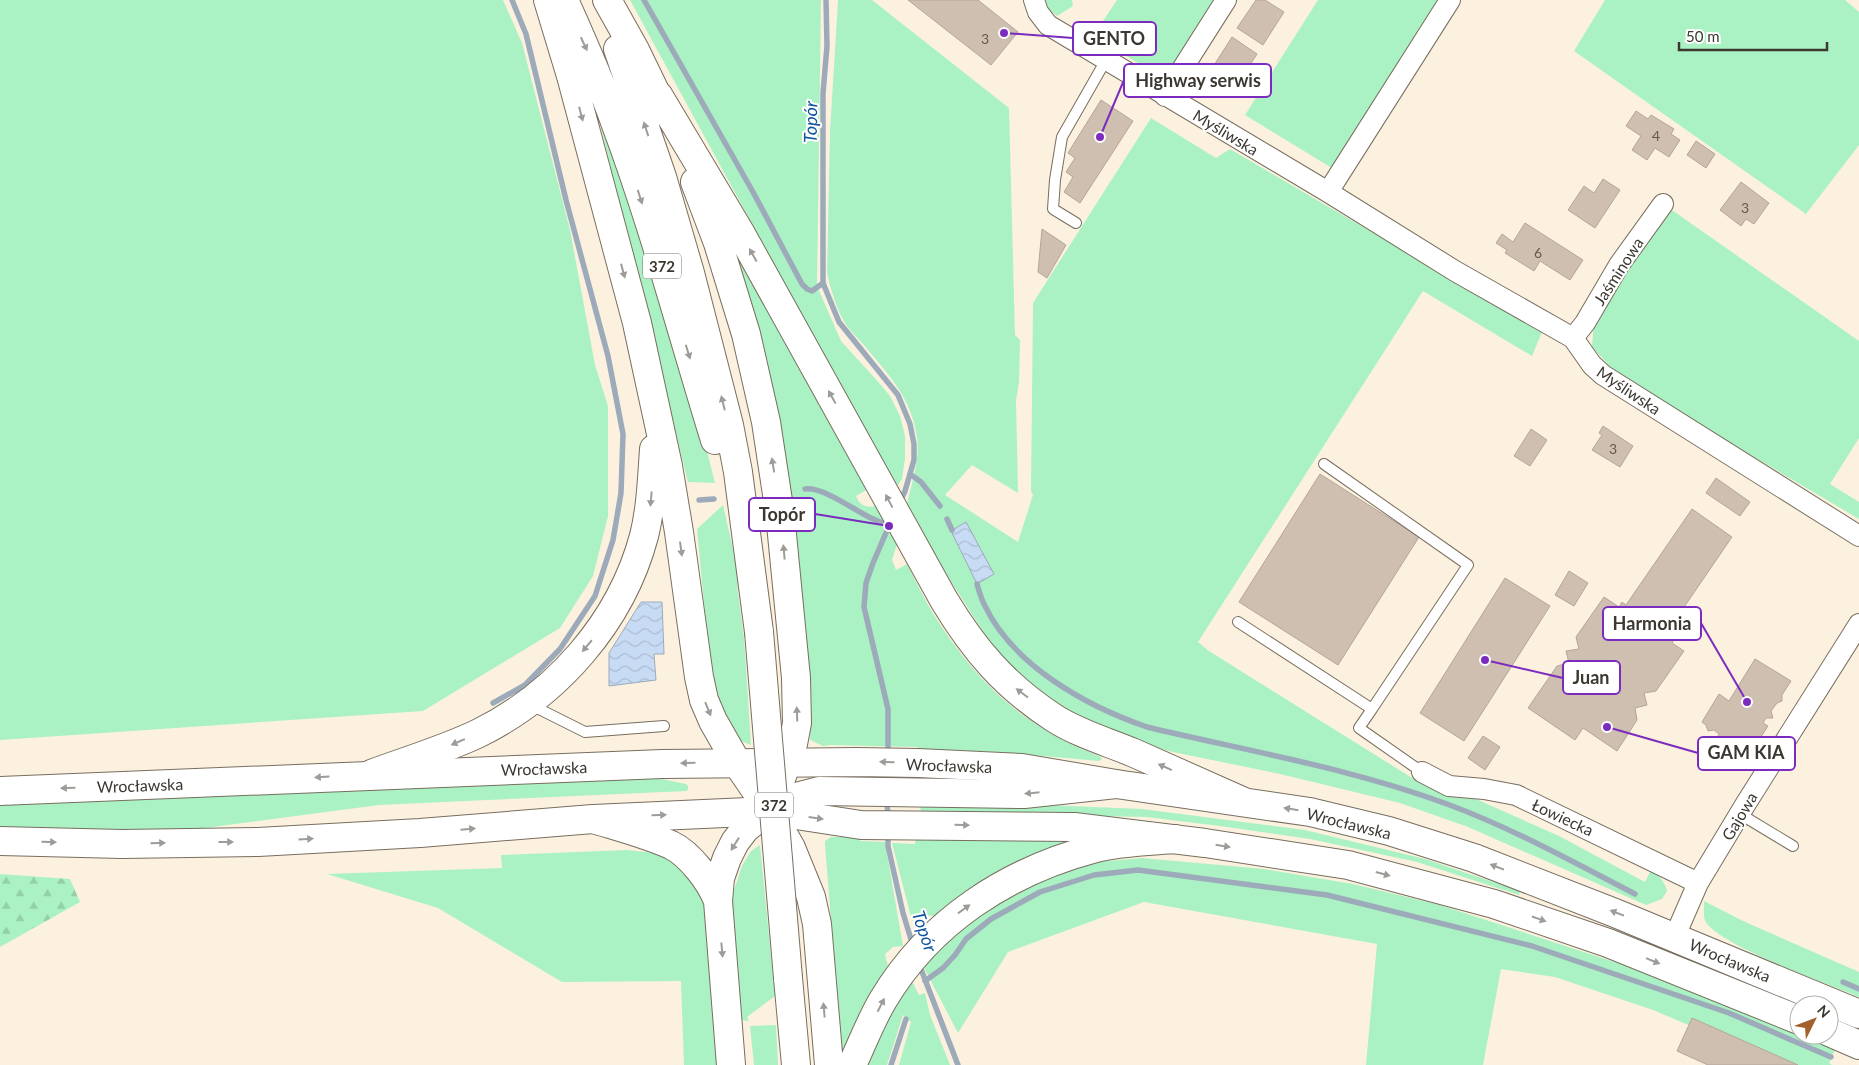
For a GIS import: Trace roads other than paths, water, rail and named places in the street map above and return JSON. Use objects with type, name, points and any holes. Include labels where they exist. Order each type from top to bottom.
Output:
[{"type":"main road","points":[[548,0],[571,76],[637,323],[679,532],[699,677],[704,700],[712,722],[770,811],[791,848],[811,897],[817,924],[829,1065]]},
{"type":"main road","name":"372","points":[[564,0],[592,61],[630,166],[746,538]]},
{"type":"main road","name":"372","points":[[599,0],[634,92],[662,176],[690,273],[729,425],[738,472],[759,632],[796,1065]]},
{"type":"main road","points":[[607,0],[658,96],[741,234],[856,440],[920,560],[978,653],[1012,685],[1055,718],[1081,732],[1242,801]]},
{"type":"main road","points":[[658,96],[699,192],[718,243],[746,334],[766,422],[780,514],[796,678],[797,723],[793,744],[770,811]]},
{"type":"main road","points":[[371,774],[477,734],[508,717],[550,686],[596,636],[632,572],[644,536],[650,506],[657,416]]},
{"type":"main road","name":"Wrocławska","points":[[0,791],[371,774],[662,764],[857,762],[1022,768],[1116,784],[1310,812],[1389,831],[1474,858],[1674,936],[1859,1014]]},
{"type":"main road","points":[[731,1065],[718,901],[720,878],[735,842],[745,829],[756,820],[796,797],[819,792],[1024,794],[1116,784]]},
{"type":"main road","name":"Wrocławska","points":[[0,841],[122,844],[258,842],[420,833],[593,819],[770,811],[861,825],[1074,827],[1175,839],[1348,865],[1494,904],[1608,943],[1789,1016]]},
{"type":"main road","points":[[593,819],[672,846],[705,875],[718,901]]},
{"type":"main road","points":[[852,1065],[882,1001],[907,964],[954,916],[1012,879],[1047,864],[1098,847],[1175,839]]},
{"type":"main road","points":[[1839,1036],[1859,1045]]},
{"type":"main road","name":"372","points":[[793,1065],[794,1037]]},
{"type":"street","name":"Myśliwska","points":[[1034,0],[1038,12],[1048,25],[1455,270],[1573,338],[1592,365],[1603,375],[1859,536]]},
{"type":"street","points":[[1165,96],[1226,0]]},
{"type":"street","points":[[1328,192],[1450,0]]},
{"type":"street","name":"Jaśminowa","points":[[1573,338],[1585,323],[1619,265],[1663,204]]},
{"type":"street","name":"Gajowa","points":[[1674,936],[1698,883],[1859,624]]},
{"type":"street","name":"Łowiecka","points":[[1422,772],[1449,786],[1484,789],[1516,796],[1698,883]]},
{"type":"lane","points":[[1076,223],[1053,209],[1055,180],[1062,137],[1106,60]]},
{"type":"lane","points":[[1324,464],[1468,565],[1359,728],[1422,772]]},
{"type":"lane","points":[[1238,622],[1372,708]]},
{"type":"lane","points":[[528,703],[585,732],[664,726]]},
{"type":"lane","points":[[1740,814],[1793,846]]},
{"type":"water","points":[[966,522],[994,574],[977,584],[951,531]]},
{"type":"water","points":[[641,602],[662,602],[664,654],[654,654],[656,680],[609,686],[609,653]]},
{"type":"waterway","points":[[493,703],[525,685],[560,649],[595,596],[613,540],[621,493],[623,434],[608,356],[566,200],[526,34],[512,0]]},
{"type":"waterway","points":[[644,0],[753,192],[802,284],[812,291],[823,283]]},
{"type":"waterway","name":"Topór","points":[[826,0],[827,46],[823,93],[823,283],[839,322],[898,395],[910,424],[914,444],[914,460],[900,502]]},
{"type":"waterway","points":[[910,474],[921,482],[940,506]]},
{"type":"waterway","points":[[805,489],[820,491],[889,526]]},
{"type":"waterway","points":[[699,500],[714,499]]},
{"type":"waterway","points":[[947,519],[952,530]]},
{"type":"waterway","name":"Topór","points":[[888,754],[888,709],[864,607],[866,583],[891,521]]},
{"type":"waterway","points":[[977,584],[985,606],[998,628],[1014,647],[1054,681],[1100,708],[1147,727],[1336,770],[1410,791],[1471,813],[1519,835],[1635,894]]},
{"type":"waterway","name":"Topór","points":[[887,799],[888,819]]},
{"type":"waterway","name":"Topór","points":[[888,834],[888,846],[903,913],[913,946]]},
{"type":"waterway","points":[[925,981],[943,968],[966,939],[991,919],[1040,892],[1094,875],[1138,870],[1327,895],[1532,946],[1729,1013],[1831,1057]]},
{"type":"waterway","name":"Topór","points":[[919,964],[958,1065]]},
{"type":"waterway","points":[[1843,982],[1859,989]]},
{"type":"waterway","points":[[891,1065],[906,1019]]},
{"type":"place","name":"GENTO","points":[[1004,33]]},
{"type":"place","name":"Highway serwis","points":[[1100,137]]},
{"type":"place","name":"Topór","points":[[889,526]]},
{"type":"place","name":"Juan","points":[[1485,660]]},
{"type":"place","name":"Harmonia","points":[[1747,702]]},
{"type":"place","name":"GAM KIA","points":[[1607,727]]}]
